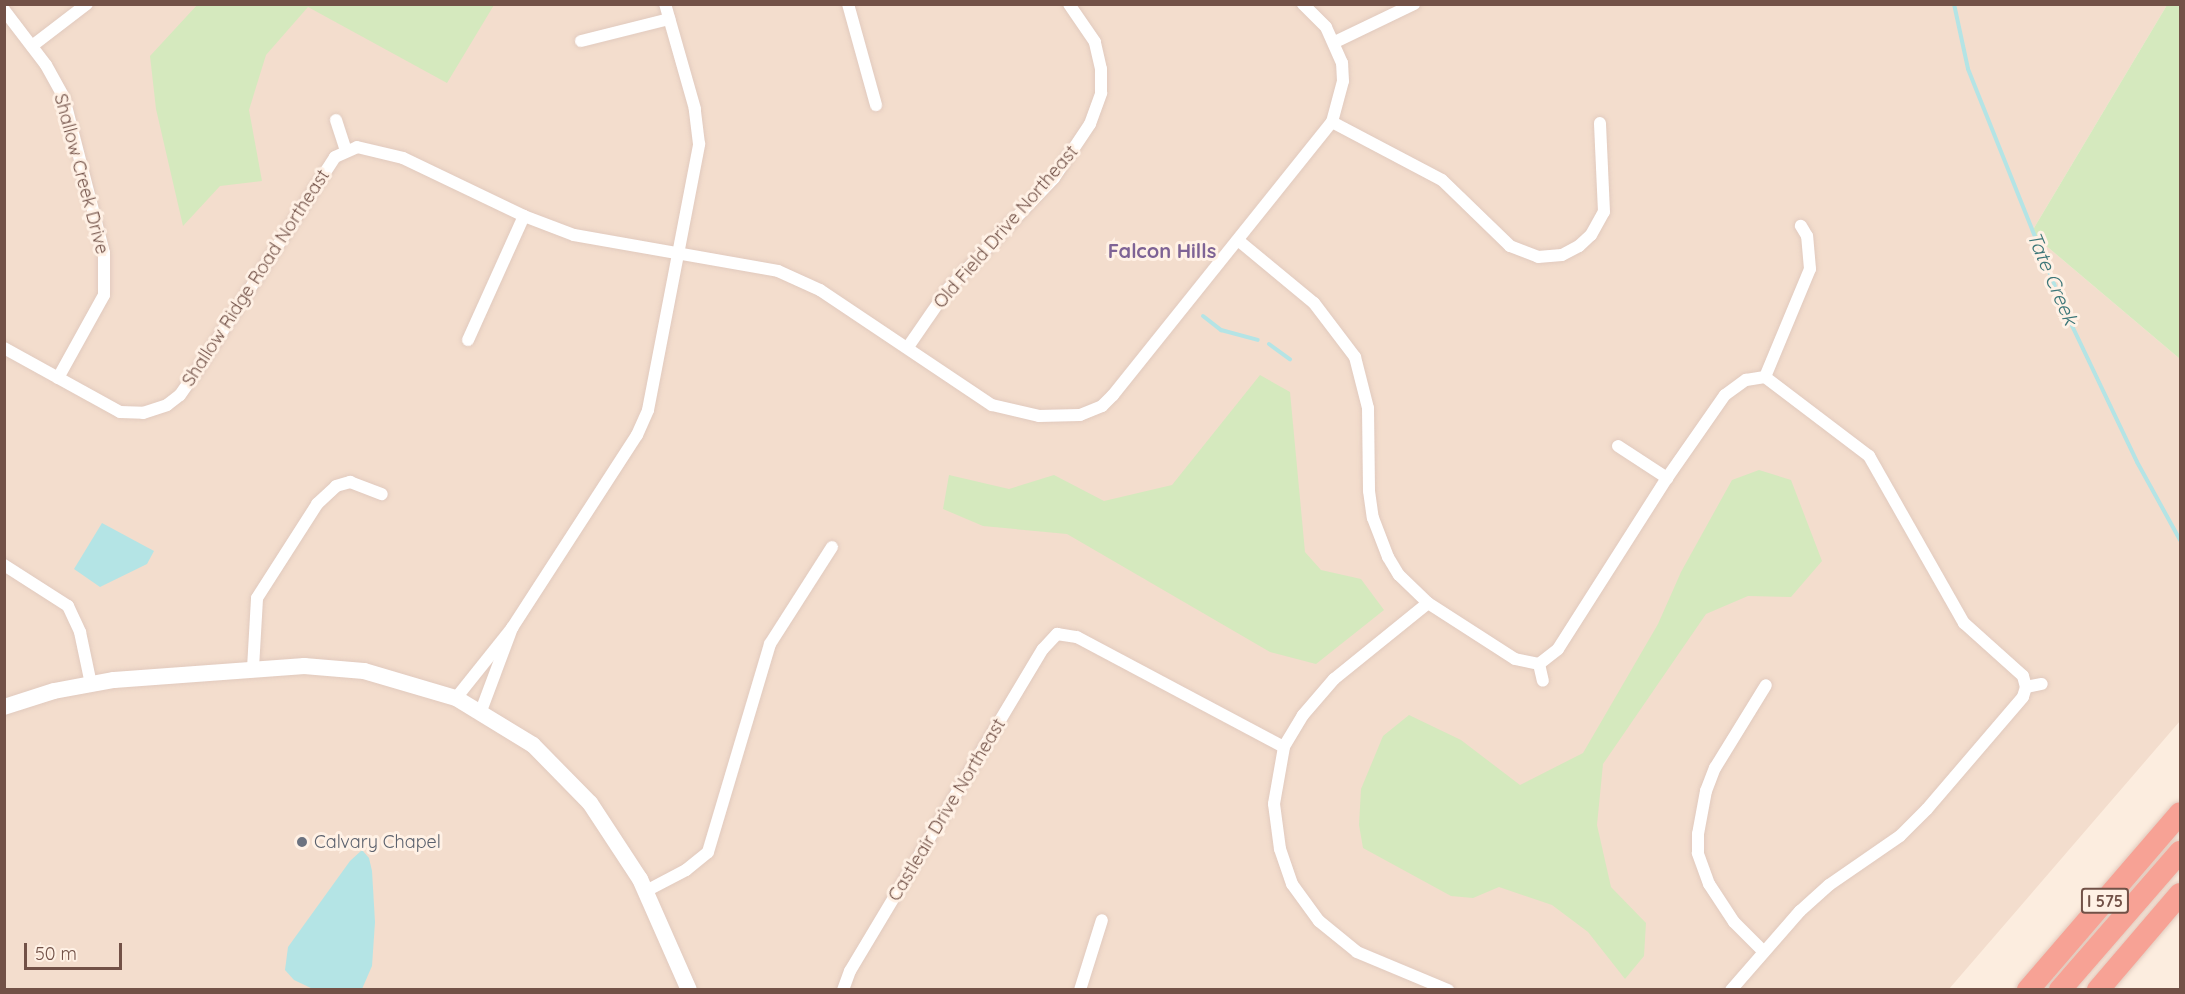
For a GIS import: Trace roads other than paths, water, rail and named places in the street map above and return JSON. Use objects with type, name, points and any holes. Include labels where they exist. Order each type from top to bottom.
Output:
[{"type":"highway","name":"I 575","points":[[2028,990],[2181,813]]},
{"type":"highway","points":[[2060,990],[2181,852]]},
{"type":"highway","name":"I 575","points":[[2098,990],[2181,894]]},
{"type":"street","points":[[32,46],[87,4]]},
{"type":"street","points":[[456,698],[512,628],[643,423],[656,380],[699,144],[695,109],[666,4]]},
{"type":"street","points":[[848,4],[876,105]]},
{"type":"street","name":"Old Field Drive Northeast","points":[[908,347],[948,289],[1054,178],[1090,124],[1101,93],[1101,69],[1095,42],[1069,4]]},
{"type":"street","points":[[336,120],[346,150],[357,147],[403,158],[524,216],[593,240],[778,271],[802,281],[908,347],[992,405],[1039,416],[1080,415],[1102,406],[1113,395],[1239,241],[1332,122],[1343,81],[1335,42],[1317,15],[1303,4]]},
{"type":"street","points":[[1335,42],[1414,4]]},
{"type":"street","name":"Shallow Creek Drive","points":[[4,10],[32,46],[64,98],[106,273],[104,295],[58,378]]},
{"type":"street","points":[[581,42],[669,19]]},
{"type":"street","points":[[1332,122],[1442,180],[1510,246],[1538,257],[1562,255],[1579,246],[1602,218],[1606,199],[1600,123]]},
{"type":"street","name":"Shallow Ridge Road Northeast","points":[[4,348],[112,409],[129,414],[156,411],[173,400],[196,372],[335,157],[346,150]]},
{"type":"street","points":[[468,340],[524,216]]},
{"type":"street","points":[[1765,377],[1810,269],[1807,236],[1801,225]]},
{"type":"street","points":[[1239,241],[1314,303],[1355,357],[1368,408],[1369,491],[1378,536],[1399,575],[1428,603],[1515,659],[1539,664]]},
{"type":"street","points":[[1539,664],[1558,649],[1667,478],[1732,388],[1746,380],[1765,377],[1869,456],[1886,481],[1949,602],[1964,623],[2016,668],[2026,687]]},
{"type":"street","points":[[1618,446],[1667,478]]},
{"type":"street","points":[[253,668],[257,598],[317,504],[336,486],[351,482],[382,494]]},
{"type":"street","points":[[646,891],[696,865],[711,845],[770,644],[832,547]]},
{"type":"street","points":[[4,565],[68,606],[86,655],[91,684]]},
{"type":"street","points":[[1428,603],[1322,691],[1284,747],[1274,804],[1275,827],[1285,866],[1305,904],[1335,937],[1357,952],[1448,990]]},
{"type":"street","points":[[481,711],[512,628]]},
{"type":"street","name":"Castleair Drive Northeast","points":[[843,990],[850,971],[1042,649],[1057,628],[1284,747]]},
{"type":"street","points":[[1539,664],[1543,681]]},
{"type":"street","points":[[4,707],[91,684],[253,668],[304,666],[364,671],[456,698],[481,711],[533,745],[574,785],[614,834],[646,891],[689,990]]},
{"type":"street","points":[[2026,687],[2042,684]]},
{"type":"street","points":[[1763,951],[1734,922],[1709,884],[1698,853],[1698,834],[1706,790],[1715,768],[1766,685]]},
{"type":"street","points":[[1731,990],[1763,951],[1829,885],[1907,829],[2017,705],[2026,687]]},
{"type":"street","points":[[1080,990],[1102,920]]},
{"type":"water","points":[[102,523],[154,551],[147,564],[100,587],[74,569]]},
{"type":"water","points":[[362,850],[369,858],[372,871],[375,922],[372,966],[362,989],[313,989],[294,980],[285,970],[288,947],[350,861]]},
{"type":"waterway","name":"Tate Creek","points":[[1954,4],[1968,69],[2065,311],[2137,462],[2180,540]]},
{"type":"waterway","points":[[1203,316],[1221,330],[1258,340]]},
{"type":"waterway","points":[[1269,344],[1290,359]]},
{"type":"place","name":"Calvary Chapel","points":[[302,842]]},
{"type":"district","name":"Falcon Hills","points":[[1162,250]]}]
